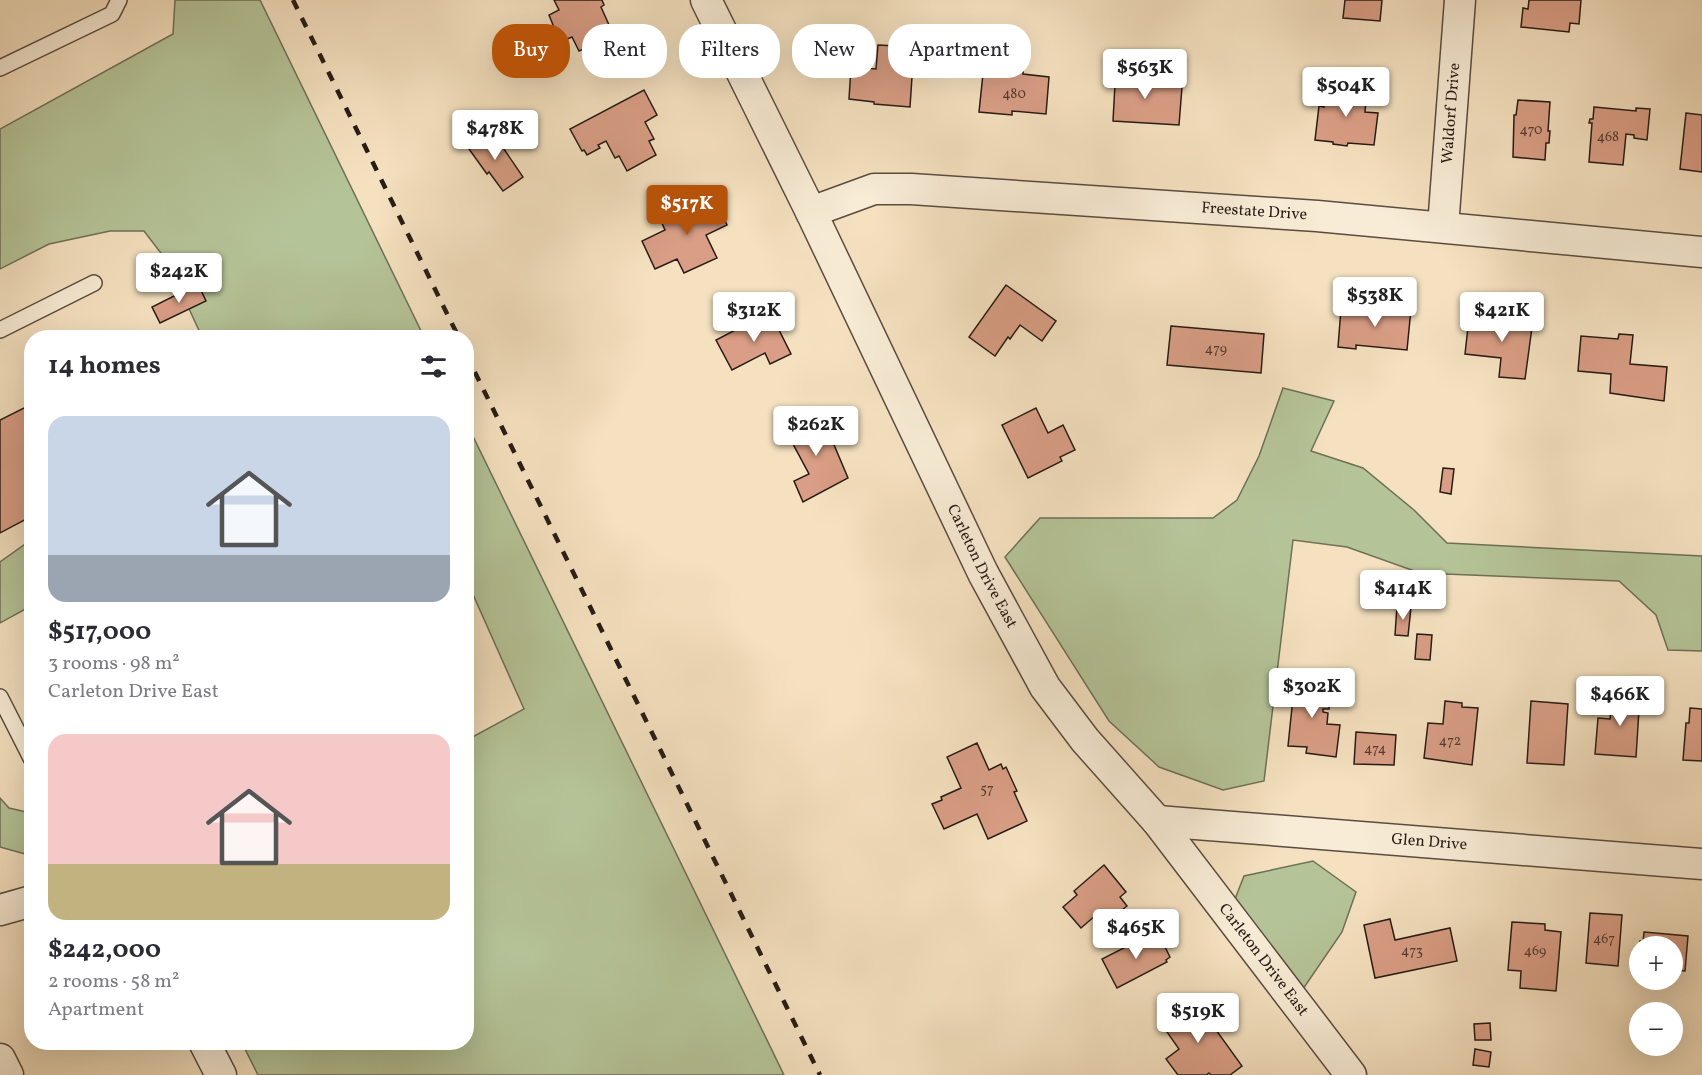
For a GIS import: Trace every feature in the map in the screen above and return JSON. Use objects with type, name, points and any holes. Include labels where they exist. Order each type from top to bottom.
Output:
[{"type":"street","name":"Carleton Drive East","points":[[706,0],[811,212],[983,573],[1045,687],[1085,740],[1157,821],[1351,1075]]},
{"type":"street","name":"Waldorf Drive","points":[[1443,227],[1460,0]]},
{"type":"street","name":"Freestate Drive","points":[[811,212],[874,189],[911,189],[1305,215],[1702,252]]},
{"type":"street","name":"Glen Drive","points":[[1157,821],[1702,864]]},
{"type":"street","points":[[0,910],[24,903]]},
{"type":"street","points":[[208,1050],[221,1075]]},
{"type":"street","points":[[0,1059],[8,1075]]},
{"type":"lane","points":[[0,68],[112,14],[119,0]]},
{"type":"lane","points":[[0,330],[94,283]]},
{"type":"lane","points":[[0,697],[24,744]]},
{"type":"green space","points":[[175,0],[260,0],[421,330],[199,330],[167,261],[144,231],[110,231],[49,244],[0,269],[0,129],[173,34]]},
{"type":"green space","points":[[1283,388],[1334,401],[1311,451],[1363,468],[1414,510],[1447,543],[1702,556],[1702,651],[1668,650],[1656,615],[1619,581],[1420,573],[1347,547],[1293,540],[1264,781],[1223,790],[1159,767],[1109,721],[1005,557],[1040,518],[1213,518],[1237,500],[1259,456]]},
{"type":"green space","points":[[474,438],[784,1075],[258,1075],[246,1050],[474,1050],[474,736],[524,709],[474,597]]},
{"type":"green space","points":[[24,545],[24,610],[0,623],[0,562]]},
{"type":"green space","points":[[0,798],[9,808],[24,811],[24,854],[0,847]]},
{"type":"green space","points":[[1313,861],[1356,892],[1342,932],[1303,989],[1235,899],[1244,876]]},
{"type":"building","points":[[554,0],[602,0],[604,5],[601,7],[609,24],[582,24],[582,50],[579,51],[572,37],[570,38],[570,24],[553,24],[549,15],[559,10]]},
{"type":"building","points":[[1345,0],[1382,0],[1380,21],[1343,18]]},
{"type":"building","points":[[1529,0],[1581,0],[1579,24],[1570,23],[1569,32],[1521,27],[1523,8],[1528,9]]},
{"type":"building","points":[[878,45],[888,46],[888,78],[912,78],[910,107],[849,99],[850,78],[876,78]]},
{"type":"building","points":[[1116,66],[1136,68],[1135,84],[1144,84],[1145,75],[1158,76],[1157,85],[1182,87],[1179,125],[1113,121]]},
{"type":"building","points":[[1031,75],[1049,77],[1046,114],[1012,111],[1012,115],[979,112],[983,78],[1031,78]]},
{"type":"building","points":[[1326,85],[1367,89],[1365,112],[1378,113],[1374,145],[1348,143],[1347,146],[1315,140],[1319,106],[1324,107]]},
{"type":"building","points":[[644,90],[657,115],[645,122],[654,139],[649,141],[656,155],[627,171],[619,156],[615,158],[606,141],[598,145],[600,148],[587,155],[584,150],[582,151],[570,129]]},
{"type":"building","points":[[1518,100],[1550,102],[1549,143],[1546,143],[1545,160],[1513,157],[1514,115],[1516,115]]},
{"type":"building","points":[[1594,107],[1636,111],[1636,108],[1650,109],[1647,140],[1626,134],[1623,165],[1589,162],[1592,123],[1589,123],[1590,119],[1593,119]]},
{"type":"building","points":[[1686,113],[1702,115],[1702,172],[1680,169]]},
{"type":"building","points":[[478,132],[484,140],[493,133],[523,177],[503,191],[469,149],[475,146],[470,138]]},
{"type":"building","points":[[712,194],[727,225],[706,235],[717,258],[684,273],[677,259],[655,269],[642,241],[665,230],[660,219]]},
{"type":"building","points":[[198,284],[206,301],[160,323],[152,307]]},
{"type":"building","points":[[1006,285],[1056,321],[1042,341],[1020,325],[1010,339],[1008,337],[995,356],[969,337]]},
{"type":"building","points":[[1369,306],[1411,309],[1407,350],[1356,345],[1356,349],[1338,347],[1341,309],[1369,312]]},
{"type":"building","points":[[770,312],[791,354],[770,364],[765,353],[732,370],[716,340]]},
{"type":"building","points":[[1490,316],[1533,320],[1525,379],[1499,377],[1501,358],[1465,354],[1469,318],[1490,320]]},
{"type":"building","points":[[1171,326],[1264,334],[1261,373],[1167,365]]},
{"type":"building","points":[[1619,334],[1633,335],[1630,364],[1667,367],[1664,401],[1610,393],[1611,374],[1578,371],[1581,336],[1618,339]]},
{"type":"building","points":[[24,408],[24,520],[0,533],[0,420]]},
{"type":"building","points":[[1036,408],[1048,433],[1063,425],[1075,450],[1060,457],[1062,461],[1028,478],[1002,425]]},
{"type":"building","points":[[821,414],[848,478],[803,502],[794,481],[809,474],[785,429]]},
{"type":"building","points":[[1443,468],[1454,469],[1451,494],[1440,492]]},
{"type":"building","points":[[1397,606],[1411,607],[1408,636],[1395,635]]},
{"type":"building","points":[[1417,634],[1432,635],[1430,660],[1415,659]]},
{"type":"building","points":[[1298,670],[1314,671],[1312,689],[1330,691],[1329,709],[1323,709],[1323,712],[1328,713],[1327,724],[1340,725],[1336,757],[1306,753],[1307,747],[1288,746]]},
{"type":"building","points":[[1612,692],[1640,694],[1636,757],[1595,754],[1598,718],[1610,719]]},
{"type":"building","points":[[1445,701],[1462,703],[1462,707],[1478,708],[1472,765],[1424,758],[1428,723],[1443,724]]},
{"type":"building","points":[[1531,701],[1568,704],[1564,765],[1527,763]]},
{"type":"building","points":[[1690,708],[1702,709],[1702,761],[1683,760],[1686,723],[1689,723]]},
{"type":"building","points":[[1356,732],[1396,735],[1394,765],[1354,764]]},
{"type":"building","points":[[977,743],[989,770],[1001,764],[1003,769],[1006,767],[1027,821],[988,839],[977,814],[944,829],[932,804],[961,788],[947,757]]},
{"type":"building","points":[[1104,865],[1126,892],[1120,897],[1127,906],[1104,925],[1096,915],[1081,928],[1063,907],[1077,895],[1074,891]]},
{"type":"building","points":[[1590,913],[1622,915],[1618,966],[1586,963]]},
{"type":"building","points":[[1390,919],[1395,940],[1450,928],[1457,961],[1375,978],[1364,925]]},
{"type":"building","points":[[1512,922],[1545,924],[1545,930],[1561,932],[1556,991],[1520,988],[1521,971],[1508,970]]},
{"type":"building","points":[[1644,932],[1688,936],[1685,971],[1683,971],[1683,936],[1644,936]]},
{"type":"building","points":[[1153,933],[1160,947],[1164,945],[1170,957],[1166,960],[1167,962],[1117,988],[1102,959]]},
{"type":"building","points":[[1193,998],[1242,1066],[1230,1075],[1211,1075],[1209,1073],[1206,1075],[1178,1075],[1166,1059],[1179,1049],[1160,1022]]},
{"type":"building","points":[[1490,1023],[1491,1040],[1475,1040],[1474,1024]]},
{"type":"building","points":[[1475,1049],[1491,1052],[1489,1067],[1473,1065]]},
{"type":"railway","points":[[293,0],[455,330]]},
{"type":"railway","points":[[474,370],[820,1075]]}]
